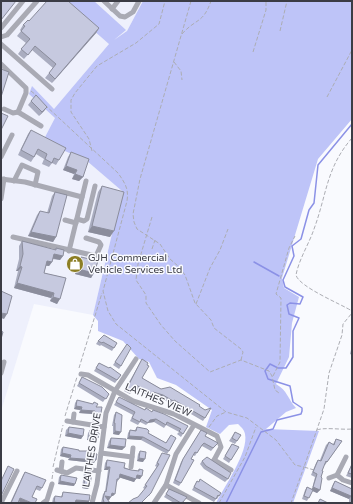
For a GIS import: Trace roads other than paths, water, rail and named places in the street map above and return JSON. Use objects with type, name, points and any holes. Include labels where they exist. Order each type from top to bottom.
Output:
[{"type":"street","points":[[1,28],[23,1]]},
{"type":"street","points":[[1,37],[7,35],[37,1]]},
{"type":"street","points":[[105,1],[120,16],[126,17],[133,12],[139,1]]},
{"type":"street","points":[[112,8],[118,1]]},
{"type":"street","points":[[1,44],[52,89]]},
{"type":"street","points":[[1,64],[26,92],[18,112]]},
{"type":"street","points":[[4,109],[13,113],[18,112],[41,126]]},
{"type":"street","points":[[1,157],[12,135]]},
{"type":"street","points":[[14,181],[22,165],[38,172],[35,185]]},
{"type":"street","points":[[1,199],[2,179],[35,185],[82,197]]},
{"type":"street","points":[[69,251],[86,182],[102,188]]},
{"type":"street","points":[[65,220],[84,221],[87,219],[94,186]]},
{"type":"street","points":[[13,237],[96,256],[100,245],[97,240],[86,238]]},
{"type":"street","name":"LAITHES DRIVE","points":[[92,503],[99,471],[106,413],[115,391],[136,359]]},
{"type":"street","points":[[1,374],[4,362]]},
{"type":"street","points":[[81,374],[88,375],[89,368]]},
{"type":"street","name":"LAITHES VIEW","points":[[88,375],[133,401],[174,414],[217,436],[221,447],[214,461],[231,470]]},
{"type":"street","points":[[74,414],[67,421],[104,427]]},
{"type":"street","points":[[154,503],[166,485],[176,454],[194,425]]},
{"type":"street","points":[[131,467],[133,448]]},
{"type":"street","points":[[101,453],[132,457]]},
{"type":"street","points":[[329,478],[337,475],[346,457]]},
{"type":"street","points":[[62,462],[59,470],[67,473],[76,468],[99,471]]},
{"type":"street","points":[[1,503],[17,470]]},
{"type":"street","points":[[337,475],[343,480],[352,483]]},
{"type":"street","points":[[43,503],[47,500],[52,484]]},
{"type":"street","points":[[166,485],[190,501],[200,503]]},
{"type":"waterway","points":[[226,503],[261,432],[273,429],[277,420],[301,414],[302,411],[302,408],[293,402],[290,386],[268,379],[265,371],[270,364],[278,368],[286,368],[293,357],[293,331],[299,318],[289,314],[287,305],[290,303],[300,304],[303,297],[285,287],[283,280],[294,256],[292,246],[301,239],[309,210],[314,203],[318,165],[352,124]]},
{"type":"waterway","points":[[254,262],[279,276]]},
{"type":"place","name":"GJH Commercial Vehicle Services Ltd","points":[[75,264]]}]
